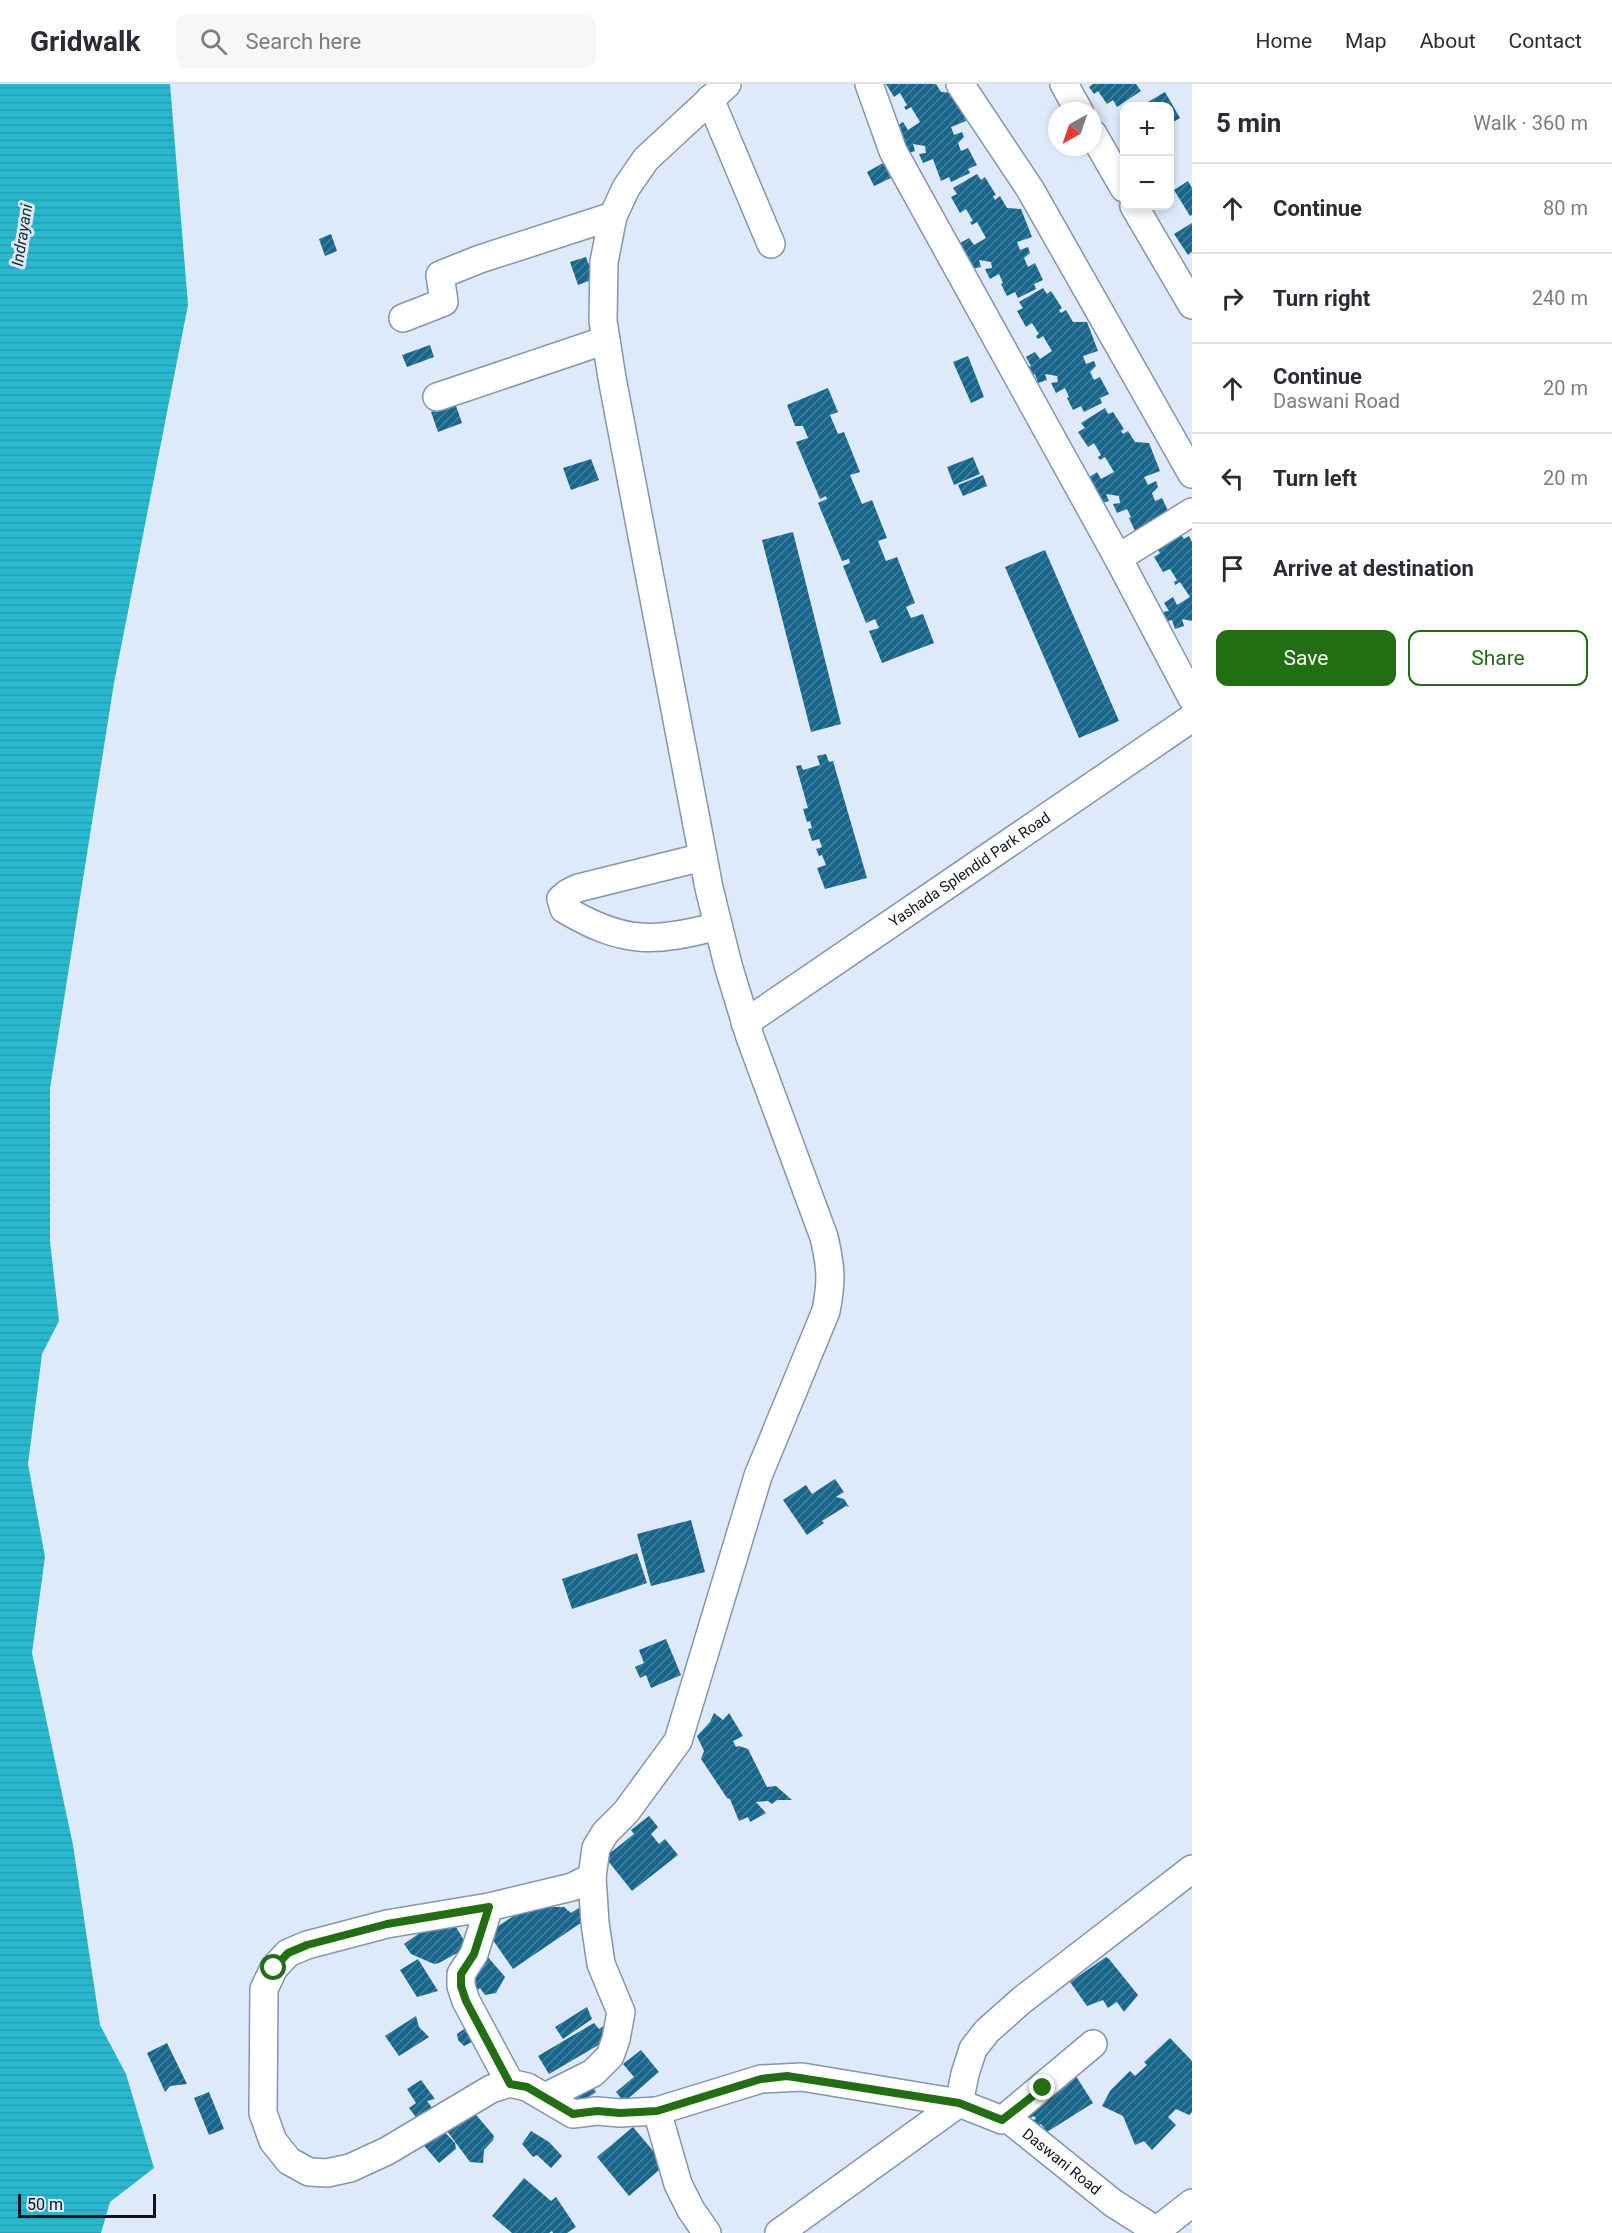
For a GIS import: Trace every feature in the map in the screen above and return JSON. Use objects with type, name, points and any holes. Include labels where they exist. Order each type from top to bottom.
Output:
[{"type":"street","points":[[853,84],[881,141],[893,150]]},
{"type":"street","points":[[869,84],[893,150],[1118,558],[1192,698]]},
{"type":"street","points":[[960,84],[1030,189],[1192,474]]},
{"type":"street","points":[[1064,84],[1074,102]]},
{"type":"street","points":[[545,2097],[593,2073],[610,2056],[616,2039],[621,2012],[601,1964],[595,1923],[592,1877],[596,1848],[605,1833],[626,1812],[678,1741],[758,1476],[826,1311],[831,1286],[830,1262],[824,1237],[745,1023],[718,926],[703,857],[603,321],[604,262],[613,216],[626,188],[646,159],[718,91],[771,244]]},
{"type":"street","points":[[1102,149],[1120,180]]},
{"type":"street","points":[[1136,210],[1192,305]]},
{"type":"street","points":[[403,318],[444,302],[440,275],[480,259],[613,216]]},
{"type":"street","points":[[437,397],[606,340]]},
{"type":"street","points":[[1118,558],[1192,512]]},
{"type":"street","name":"Yashada Splendid Park Road","points":[[745,1023],[1192,718]]},
{"type":"street","points":[[703,857],[586,886],[568,893],[561,899],[564,909],[593,925],[623,936],[653,938],[679,936],[718,926]]},
{"type":"street","points":[[779,2233],[959,2103],[964,2074],[973,2049],[987,2031],[1022,2000],[1192,1869]]},
{"type":"street","points":[[489,1907],[474,1954],[461,1974],[461,1986],[466,2001],[510,2084],[491,2089],[387,2151],[350,2168],[327,2174],[309,2172],[289,2161],[273,2140],[263,2113],[264,1989],[274,1968],[288,1953],[307,1945],[387,1924],[489,1907],[572,1887],[592,1877]]},
{"type":"street","points":[[1006,2117],[1093,2044]]},
{"type":"street","name":"Daswani Road","points":[[510,2084],[527,2087],[573,2114],[597,2111],[620,2113],[657,2111],[761,2079],[787,2076],[959,2103],[1002,2120],[1006,2117],[1113,2203],[1158,2232]]},
{"type":"street","points":[[657,2111],[678,2184],[691,2210],[707,2233]]},
{"type":"street","points":[[1158,2232],[1192,2203]]},
{"type":"water","name":"Indrayani","points":[[0,84],[170,84],[188,305],[114,683],[50,1088],[50,1241],[59,1321],[42,1354],[28,1464],[45,1557],[32,1653],[73,1845],[100,2025],[126,2074],[154,2168],[110,2202],[101,2233],[0,2233]]},
{"type":"building","points":[[886,84],[936,84],[941,92],[955,93],[966,121],[951,127],[954,135],[962,132],[964,137],[958,143],[961,151],[968,148],[977,165],[968,169],[970,173],[951,182],[949,177],[941,181],[933,159],[923,163],[919,154],[926,153],[925,146],[913,144],[915,151],[906,154],[894,128],[903,122],[908,130],[920,122],[911,107],[906,110],[904,107],[907,105],[900,93],[894,97]]},
{"type":"building","points":[[1093,84],[1136,84],[1141,91],[1124,102],[1120,102],[1117,107],[1113,100],[1107,104],[1098,91],[1094,94],[1089,87]]},
{"type":"building","points":[[1165,92],[1171,102],[1148,102]]},
{"type":"building","points":[[1174,108],[1180,118],[1174,122]]},
{"type":"building","points":[[883,163],[891,178],[874,186],[867,172]]},
{"type":"building","points":[[977,174],[981,180],[985,177],[996,195],[993,196],[995,200],[1000,196],[1007,208],[1021,209],[1032,237],[1017,242],[1020,250],[1028,247],[1030,253],[1024,258],[1028,267],[1035,263],[1043,280],[1034,284],[1036,289],[1018,298],[1015,292],[1007,296],[999,274],[990,279],[985,269],[992,268],[991,262],[979,260],[981,267],[972,269],[959,253],[965,252],[960,243],[969,238],[974,245],[986,238],[977,222],[972,225],[970,222],[973,221],[966,209],[960,213],[951,197],[957,194],[953,188]]},
{"type":"building","points":[[1188,181],[1192,188],[1192,215],[1190,216],[1174,190]]},
{"type":"building","points":[[1192,223],[1192,252],[1188,255],[1174,234]]},
{"type":"building","points":[[331,234],[337,251],[325,256],[319,239]]},
{"type":"building","points":[[586,257],[594,279],[578,285],[570,262]]},
{"type":"building","points":[[1043,288],[1047,294],[1051,291],[1062,308],[1059,310],[1061,313],[1066,310],[1073,322],[1087,322],[1098,351],[1083,356],[1086,364],[1094,361],[1096,366],[1090,372],[1094,380],[1100,377],[1109,394],[1100,398],[1102,403],[1084,412],[1081,406],[1073,410],[1065,388],[1056,393],[1051,383],[1058,382],[1057,376],[1045,374],[1047,380],[1038,383],[1035,374],[1031,376],[1025,367],[1031,366],[1026,357],[1035,352],[1040,359],[1052,351],[1043,336],[1038,339],[1036,336],[1039,334],[1032,323],[1026,327],[1017,311],[1023,308],[1019,302]]},
{"type":"building","points":[[430,345],[434,357],[407,367],[402,355]]},
{"type":"building","points":[[968,356],[984,397],[971,403],[953,362]]},
{"type":"building","points":[[828,388],[838,412],[830,415],[838,434],[844,432],[860,472],[850,475],[862,504],[872,500],[887,538],[878,541],[886,561],[897,557],[915,603],[906,607],[911,618],[923,614],[934,643],[882,663],[869,631],[879,628],[875,619],[866,623],[843,566],[850,563],[849,559],[842,561],[818,503],[827,499],[826,496],[820,499],[796,442],[808,438],[803,426],[795,426],[787,405]]},
{"type":"building","points":[[455,403],[462,423],[438,432],[431,412]]},
{"type":"building","points":[[1105,408],[1108,414],[1113,412],[1124,429],[1121,431],[1123,434],[1128,431],[1135,442],[1149,443],[1160,471],[1144,477],[1148,485],[1156,481],[1158,487],[1152,493],[1155,501],[1162,498],[1170,515],[1145,532],[1143,527],[1135,531],[1127,509],[1117,513],[1113,504],[1120,503],[1119,496],[1106,494],[1109,501],[1099,504],[1088,478],[1097,472],[1101,479],[1114,472],[1105,457],[1100,460],[1098,457],[1101,455],[1094,443],[1088,447],[1078,432],[1085,428],[1081,423]]},
{"type":"building","points":[[973,457],[980,474],[954,485],[947,467]]},
{"type":"building","points":[[591,459],[599,480],[571,490],[563,468]]},
{"type":"building","points":[[983,475],[987,486],[963,496],[958,485]]},
{"type":"building","points":[[793,532],[841,724],[811,732],[762,540]]},
{"type":"building","points":[[1180,533],[1184,539],[1189,536],[1192,542],[1192,621],[1182,619],[1184,626],[1175,629],[1172,620],[1168,621],[1162,612],[1169,611],[1164,603],[1173,597],[1177,605],[1190,597],[1180,582],[1175,585],[1174,582],[1177,580],[1170,569],[1163,572],[1154,557],[1160,553],[1157,548]]},
{"type":"building","points":[[1045,550],[1119,721],[1079,738],[1005,567]]},
{"type":"building","points":[[826,754],[829,762],[833,761],[867,878],[825,889],[817,868],[826,865],[822,855],[819,856],[816,849],[822,847],[819,839],[812,841],[808,829],[812,828],[810,821],[807,822],[803,809],[808,808],[796,766],[801,765],[803,770],[820,765],[817,756]]},
{"type":"building","points":[[835,1479],[844,1492],[836,1497],[844,1499],[849,1507],[846,1506],[822,1521],[824,1523],[807,1535],[783,1500],[806,1485],[812,1494]]},
{"type":"building","points":[[691,1520],[705,1572],[651,1586],[637,1534]]},
{"type":"building","points":[[637,1553],[647,1583],[572,1609],[562,1579]]},
{"type":"building","points":[[666,1639],[681,1675],[651,1688],[646,1675],[640,1678],[635,1667],[644,1663],[639,1650]]},
{"type":"building","points":[[714,1713],[723,1720],[729,1713],[743,1736],[733,1741],[736,1747],[748,1749],[767,1787],[776,1786],[792,1800],[777,1800],[772,1804],[768,1801],[756,1802],[766,1813],[750,1822],[748,1817],[739,1821],[730,1799],[727,1798],[701,1759],[704,1751],[697,1736],[710,1722]]},
{"type":"building","points":[[649,1816],[658,1827],[651,1834],[659,1844],[665,1839],[678,1855],[632,1891],[605,1857],[634,1834],[631,1830]]},
{"type":"building","points":[[551,1907],[564,1907],[571,1913],[580,1907],[588,1918],[513,1969],[488,1933],[515,1915]]},
{"type":"building","points":[[450,1917],[468,1947],[434,1964],[411,1954],[404,1944],[428,1927]]},
{"type":"building","points":[[487,1956],[505,1977],[496,1993],[485,1995],[480,1988],[471,1995],[467,1985]]},
{"type":"building","points":[[1106,1957],[1138,1995],[1124,2012],[1117,2002],[1108,2008],[1103,2000],[1087,2006],[1070,1982]]},
{"type":"building","points":[[418,1959],[438,1991],[417,1997],[400,1970]]},
{"type":"building","points":[[587,2007],[592,2019],[563,2039],[555,2027]]},
{"type":"building","points":[[416,2016],[419,2027],[429,2037],[399,2056],[385,2036]]},
{"type":"building","points":[[594,2023],[599,2029],[605,2025],[612,2037],[549,2074],[538,2056]]},
{"type":"building","points":[[467,2027],[474,2041],[464,2046],[458,2040],[457,2034]]},
{"type":"building","points":[[1170,2038],[1192,2061],[1192,2112],[1189,2115],[1176,2109],[1168,2117],[1176,2125],[1152,2150],[1144,2141],[1135,2145],[1123,2116],[1102,2106],[1110,2091],[1130,2071],[1135,2076],[1147,2065],[1144,2062]]},
{"type":"building","points":[[167,2043],[187,2084],[170,2086],[165,2092],[147,2053]]},
{"type":"building","points":[[641,2050],[659,2072],[624,2102],[616,2092],[634,2077],[623,2064]]},
{"type":"building","points":[[1074,2073],[1093,2103],[1047,2132],[1041,2124],[1034,2128],[1033,2120],[1036,2119],[1034,2116],[1024,2121],[1024,2113],[1070,2081],[1067,2077]]},
{"type":"building","points":[[588,2079],[596,2092],[571,2109],[562,2097]]},
{"type":"building","points":[[421,2080],[435,2099],[427,2101],[438,2116],[421,2124],[409,2108],[416,2103],[407,2089]]},
{"type":"building","points":[[209,2092],[224,2129],[209,2135],[194,2098]]},
{"type":"building","points":[[472,2110],[494,2136],[484,2150],[483,2163],[470,2162],[447,2131]]},
{"type":"building","points":[[438,2125],[455,2143],[456,2149],[439,2163],[420,2141]]},
{"type":"building","points":[[633,2127],[665,2165],[629,2196],[597,2157]]},
{"type":"building","points":[[531,2131],[549,2142],[562,2156],[551,2168],[537,2155],[533,2157],[522,2144]]},
{"type":"building","points":[[524,2178],[551,2201],[556,2197],[576,2227],[567,2233],[553,2233],[552,2231],[549,2233],[512,2233],[492,2216]]},
{"type":"route","points":[[274,1968],[288,1953],[307,1945],[387,1924],[489,1907],[474,1954],[461,1974],[461,1986],[466,2001],[510,2084],[527,2087],[573,2114],[597,2111],[620,2113],[657,2111],[761,2079],[787,2076],[959,2103],[1002,2120],[1043,2088]]}]
